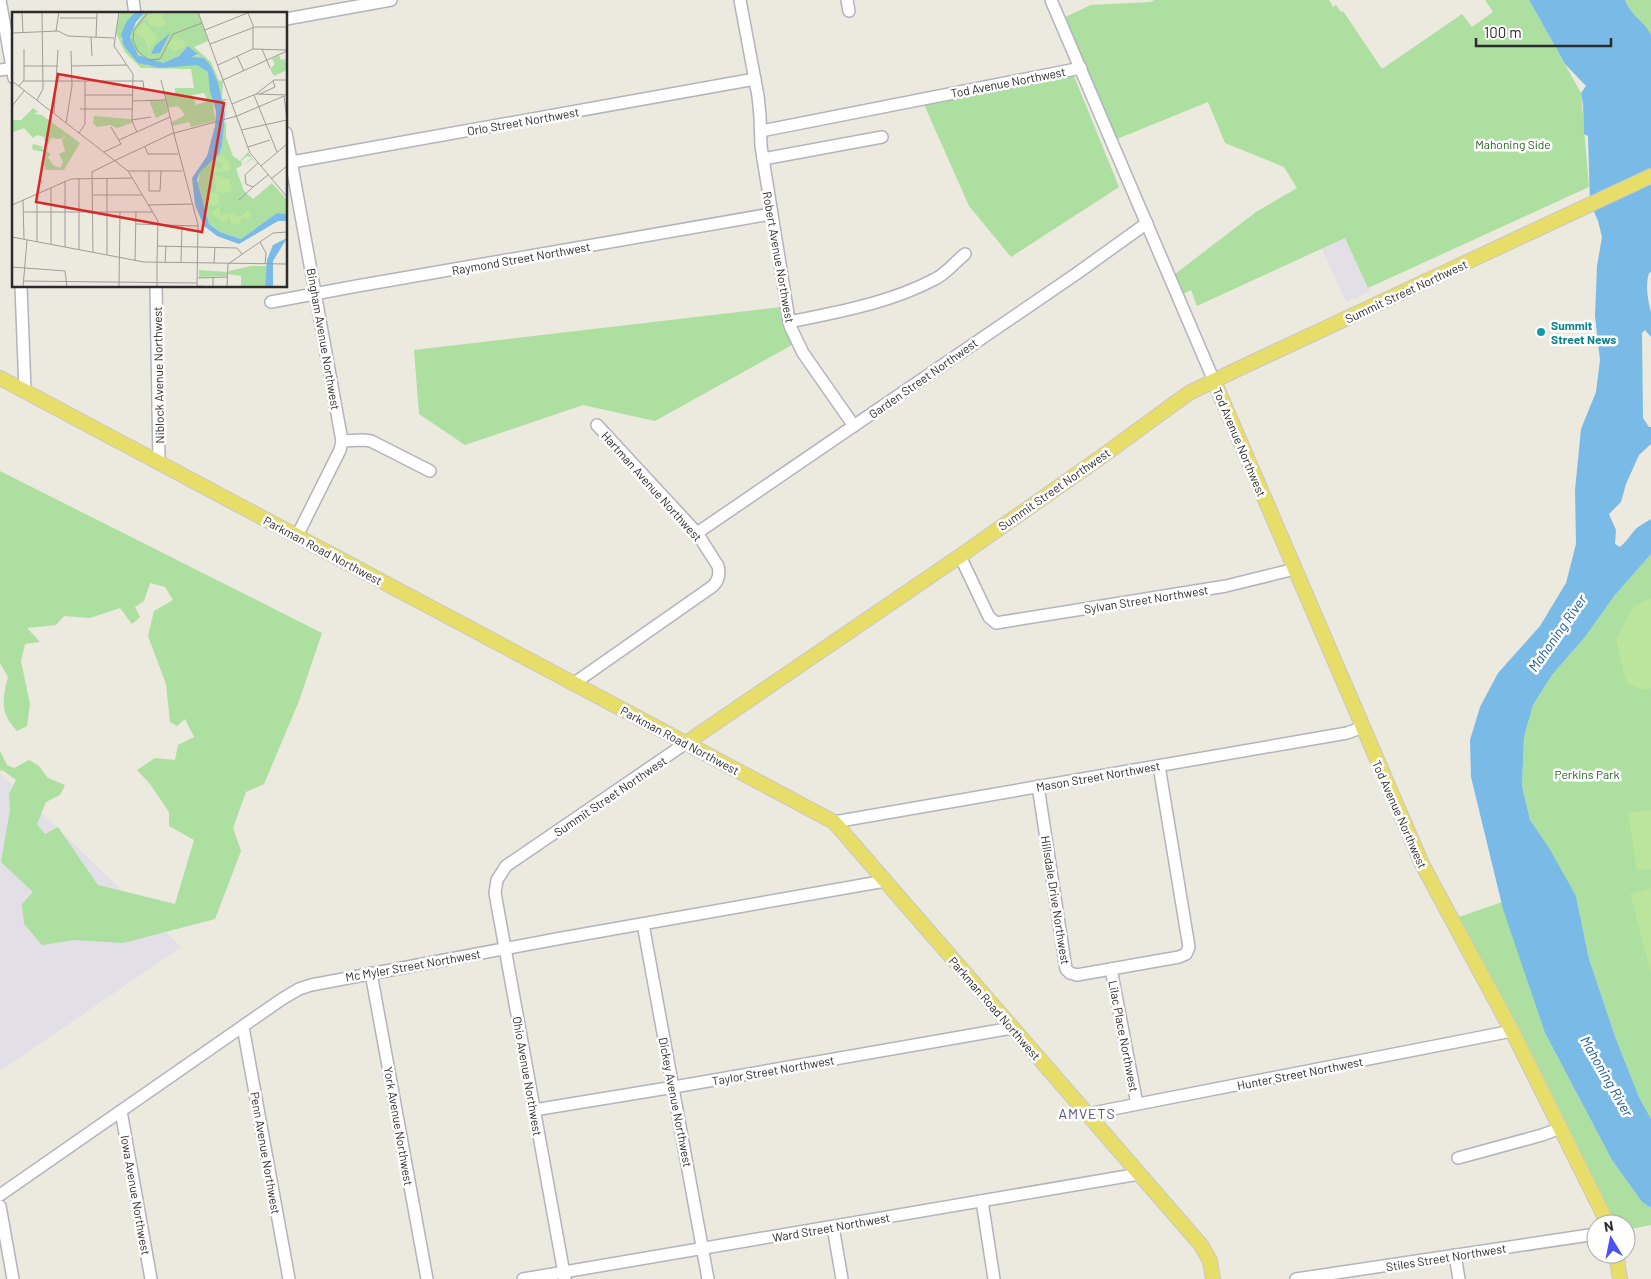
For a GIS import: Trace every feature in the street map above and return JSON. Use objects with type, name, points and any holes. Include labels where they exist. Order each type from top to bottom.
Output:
[{"type":"main road","name":"Summit Street Northwest","points":[[686,743],[960,556],[1189,393],[1651,176]]},
{"type":"main road","name":"Parkman Road Northwest","points":[[0,378],[834,822],[1201,1245],[1210,1261],[1213,1279]]},
{"type":"main road","name":"Tod Avenue Northwest","points":[[1214,381],[1422,864],[1512,1031],[1603,1214]]},
{"type":"main road","points":[[1618,1264],[1620,1279]]},
{"type":"street","points":[[0,0],[12,66]]},
{"type":"street","points":[[288,19],[390,0]]},
{"type":"street","points":[[740,0],[755,79],[761,131]]},
{"type":"street","points":[[1052,0],[1081,68]]},
{"type":"street","name":"Tod Avenue Northwest","points":[[761,131],[1081,68],[1214,381]]},
{"type":"street","name":"Orlo Street Northwest","points":[[292,162],[755,79]]},
{"type":"street","name":"Robert Avenue Northwest","points":[[761,131],[761,146],[771,214],[793,335],[803,353],[854,426]]},
{"type":"street","points":[[763,159],[882,137]]},
{"type":"street","name":"Bingham Avenue Northwest","points":[[288,143],[342,441]]},
{"type":"street","name":"Raymond Street Northwest","points":[[271,302],[771,214]]},
{"type":"street","name":"Garden Street Northwest","points":[[697,533],[1076,274],[1147,223]]},
{"type":"street","points":[[790,322],[852,309],[890,298],[936,279],[965,254]]},
{"type":"street","points":[[21,288],[25,391]]},
{"type":"street","name":"Niblock Avenue Northwest","points":[[156,288],[159,463]]},
{"type":"street","name":"Hartman Avenue Northwest","points":[[573,684],[713,586],[719,576],[718,566],[697,533],[597,424]]},
{"type":"street","points":[[297,536],[340,450],[342,441],[371,441],[430,471]]},
{"type":"street","name":"Sylvan Street Northwest","points":[[960,556],[989,617],[996,623],[1226,586],[1295,569]]},
{"type":"street","name":"Mason Street Northwest","points":[[834,822],[1347,733],[1362,727]]},
{"type":"street","name":"Summit Street Northwest","points":[[500,874],[506,866],[686,743]]},
{"type":"street","name":"Hillsdale Drive Northwest","points":[[1038,786],[1066,969],[1070,973],[1078,975],[1179,957],[1186,954],[1188,950],[1158,766]]},
{"type":"street","name":"Ohio Avenue Northwest","points":[[500,874],[495,893],[564,1275]]},
{"type":"street","name":"Mc Myler Street Northwest","points":[[0,1195],[282,999],[299,990],[330,980],[885,881]]},
{"type":"street","name":"Dickey Avenue Northwest","points":[[643,924],[704,1248],[708,1279]]},
{"type":"street","name":"Lilac Place Northwest","points":[[1111,968],[1137,1104]]},
{"type":"street","name":"York Avenue Northwest","points":[[372,973],[427,1279]]},
{"type":"street","name":"Penn Avenue Northwest","points":[[243,1027],[289,1279]]},
{"type":"street","name":"Taylor Street Northwest","points":[[534,1110],[1012,1028]]},
{"type":"street","name":"Hunter Street Northwest","points":[[1087,1114],[1512,1031]]},
{"type":"street","name":"Iowa Avenue Northwest","points":[[121,1111],[151,1279]]},
{"type":"street","points":[[1458,1158],[1561,1128]]},
{"type":"street","name":"Ward Street Northwest","points":[[523,1279],[564,1275],[704,1248],[1139,1174]]},
{"type":"street","points":[[982,1201],[994,1279]]},
{"type":"street","points":[[0,1206],[13,1279]]},
{"type":"street","points":[[832,1227],[842,1279]]},
{"type":"street","name":"Stiles Street Northwest","points":[[1296,1279],[1586,1235]]},
{"type":"street","points":[[1455,1255],[1459,1279]]},
{"type":"shaded area","points":[[1345,238],[1370,292],[1346,302],[1322,249]]},
{"type":"shaded area","points":[[0,773],[181,947],[0,1071]]},
{"type":"green space","name":"Mahoning Side","points":[[1154,0],[1329,0],[1333,7],[1336,5],[1341,12],[1343,11],[1382,69],[1462,14],[1472,27],[1493,12],[1485,0],[1529,0],[1581,93],[1589,187],[1368,288],[1345,238],[1197,306],[1191,290],[1183,294],[1175,274],[1256,212],[1297,188],[1284,167],[1225,143],[1208,102],[1117,139],[1065,17],[1091,5],[1151,2]]},
{"type":"green space","points":[[1625,0],[1651,0],[1651,35],[1630,10]]},
{"type":"green space","points":[[1074,76],[1119,187],[1011,257],[969,206],[922,100]]},
{"type":"green space","points":[[782,307],[792,345],[655,421],[583,405],[465,445],[419,414],[414,350]]},
{"type":"green space","points":[[0,471],[322,633],[299,701],[264,784],[246,792],[233,828],[241,851],[215,919],[123,943],[74,940],[42,945],[24,924],[22,904],[33,892],[1,862],[10,810],[9,794],[16,780],[2,770],[0,771],[0,751],[7,765],[14,768],[29,760],[39,766],[48,778],[65,785],[60,795],[46,802],[37,824],[45,834],[58,827],[98,885],[175,904],[194,840],[169,826],[169,812],[150,784],[137,770],[155,758],[175,760],[178,745],[194,737],[185,719],[177,726],[170,722],[166,684],[148,636],[154,611],[173,600],[165,587],[150,583],[144,601],[135,607],[140,617],[132,624],[120,608],[90,618],[64,616],[56,625],[27,628],[40,642],[25,644],[21,661],[30,704],[27,726],[17,731],[11,724],[4,706],[4,693],[8,677],[0,663]]},
{"type":"green space","name":"Perkins Park","points":[[1651,554],[1651,1119],[1639,1097],[1616,1039],[1589,959],[1576,896],[1530,820],[1522,786],[1524,737],[1533,705],[1552,675],[1585,637],[1615,595]]},
{"type":"green space","points":[[1647,599],[1651,599],[1651,688],[1645,690],[1626,683],[1616,639],[1633,607]]},
{"type":"green space","points":[[1651,810],[1651,869],[1637,871],[1628,813]]},
{"type":"green space","points":[[1651,888],[1651,973],[1630,894]]},
{"type":"green space","points":[[1502,902],[1545,1033],[1612,1160],[1642,1202],[1651,1208],[1651,1225],[1636,1228],[1636,1214],[1610,1214],[1459,917]]},
{"type":"water","name":"Mahoning River","points":[[1529,0],[1625,0],[1630,10],[1651,35],[1651,272],[1649,273],[1647,288],[1651,313],[1651,337],[1645,330],[1642,333],[1643,418],[1651,427],[1651,444],[1639,455],[1626,484],[1621,502],[1609,514],[1616,530],[1615,544],[1620,547],[1636,529],[1651,519],[1651,554],[1615,595],[1585,637],[1552,675],[1533,705],[1524,737],[1522,786],[1530,820],[1549,848],[1576,896],[1589,959],[1616,1039],[1639,1097],[1651,1119],[1651,1208],[1642,1202],[1612,1160],[1545,1033],[1503,909],[1471,777],[1470,740],[1480,707],[1498,673],[1540,626],[1566,583],[1576,544],[1575,490],[1581,429],[1596,392],[1600,360],[1595,316],[1597,266],[1602,237],[1590,202],[1588,136],[1584,134],[1581,93],[1586,86],[1565,64]]},
{"type":"place","name":"Summit Street News","points":[[1541,332]]},
{"type":"district","name":"AMVETS","points":[[1087,1113]]}]
